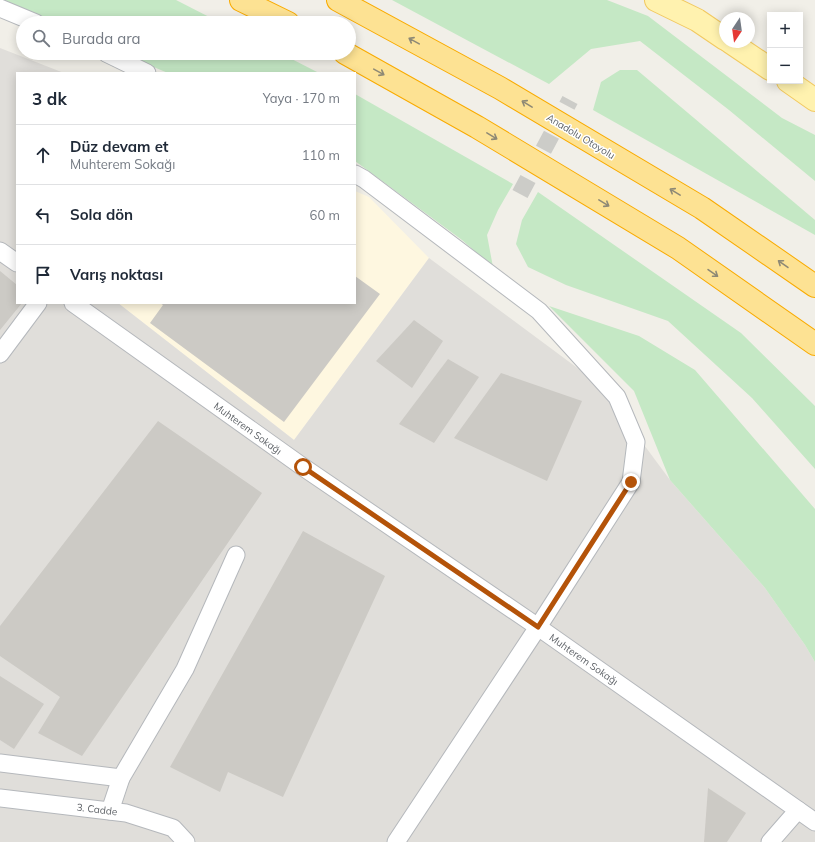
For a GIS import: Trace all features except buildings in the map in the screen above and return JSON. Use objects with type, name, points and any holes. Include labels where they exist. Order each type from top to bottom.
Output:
[{"type":"highway","points":[[241,0],[274,16]]},
{"type":"highway","name":"Anadolu Otoyolu","points":[[338,0],[500,88],[702,208],[815,286]]},
{"type":"highway","points":[[356,59],[477,126],[678,248],[815,344]]},
{"type":"main road","points":[[656,0],[697,20],[719,35]]},
{"type":"main road","points":[[739,48],[767,67]]},
{"type":"main road","points":[[792,84],[815,100]]},
{"type":"street","points":[[0,8],[19,16]]},
{"type":"street","points":[[120,60],[145,72]]},
{"type":"street","points":[[356,175],[364,179],[539,311],[617,397],[636,442],[631,482],[538,627],[396,842]]},
{"type":"street","points":[[0,250],[16,262]]},
{"type":"street","points":[[0,354],[37,304]]},
{"type":"street","name":"Muhterem Sokağı","points":[[74,304],[303,467],[538,627],[815,822]]},
{"type":"street","points":[[110,811],[121,778],[185,668],[236,555]]},
{"type":"street","points":[[0,763],[121,778]]},
{"type":"street","name":"3. Cadde","points":[[0,798],[126,813],[173,828],[186,842]]},
{"type":"street","points":[[770,842],[798,810]]},
{"type":"shaded area","points":[[0,48],[16,54],[16,60],[31,60],[61,72],[16,72],[16,304],[119,304],[294,440],[429,258],[599,384],[670,480],[765,588],[805,645],[815,662],[815,842],[0,842]]},
{"type":"shaded area","points":[[356,191],[369,197],[429,258],[294,440],[119,304],[356,304]]},
{"type":"green space","points":[[0,0],[176,0],[207,16],[33,16],[0,2]]},
{"type":"green space","points":[[392,0],[607,0],[648,16],[782,118],[815,135],[815,181],[729,110],[640,41],[591,49],[549,84]]},
{"type":"green space","points":[[137,60],[294,60],[317,72],[166,72]]},
{"type":"green space","points":[[620,70],[637,70],[815,220],[815,235],[593,110],[601,82]]},
{"type":"green space","points":[[356,95],[513,184],[498,210],[487,235],[493,267],[462,240],[356,162]]},
{"type":"green space","points":[[538,192],[741,333],[815,406],[815,469],[752,398],[668,321],[566,285],[528,267],[516,244],[522,220]]},
{"type":"green space","points":[[549,306],[639,336],[695,370],[815,509],[815,662],[805,645],[765,588],[670,480],[634,391]]},
{"type":"tunnel","points":[[520,194],[570,100]]},
{"type":"route","points":[[303,467],[538,627],[631,482]]}]
